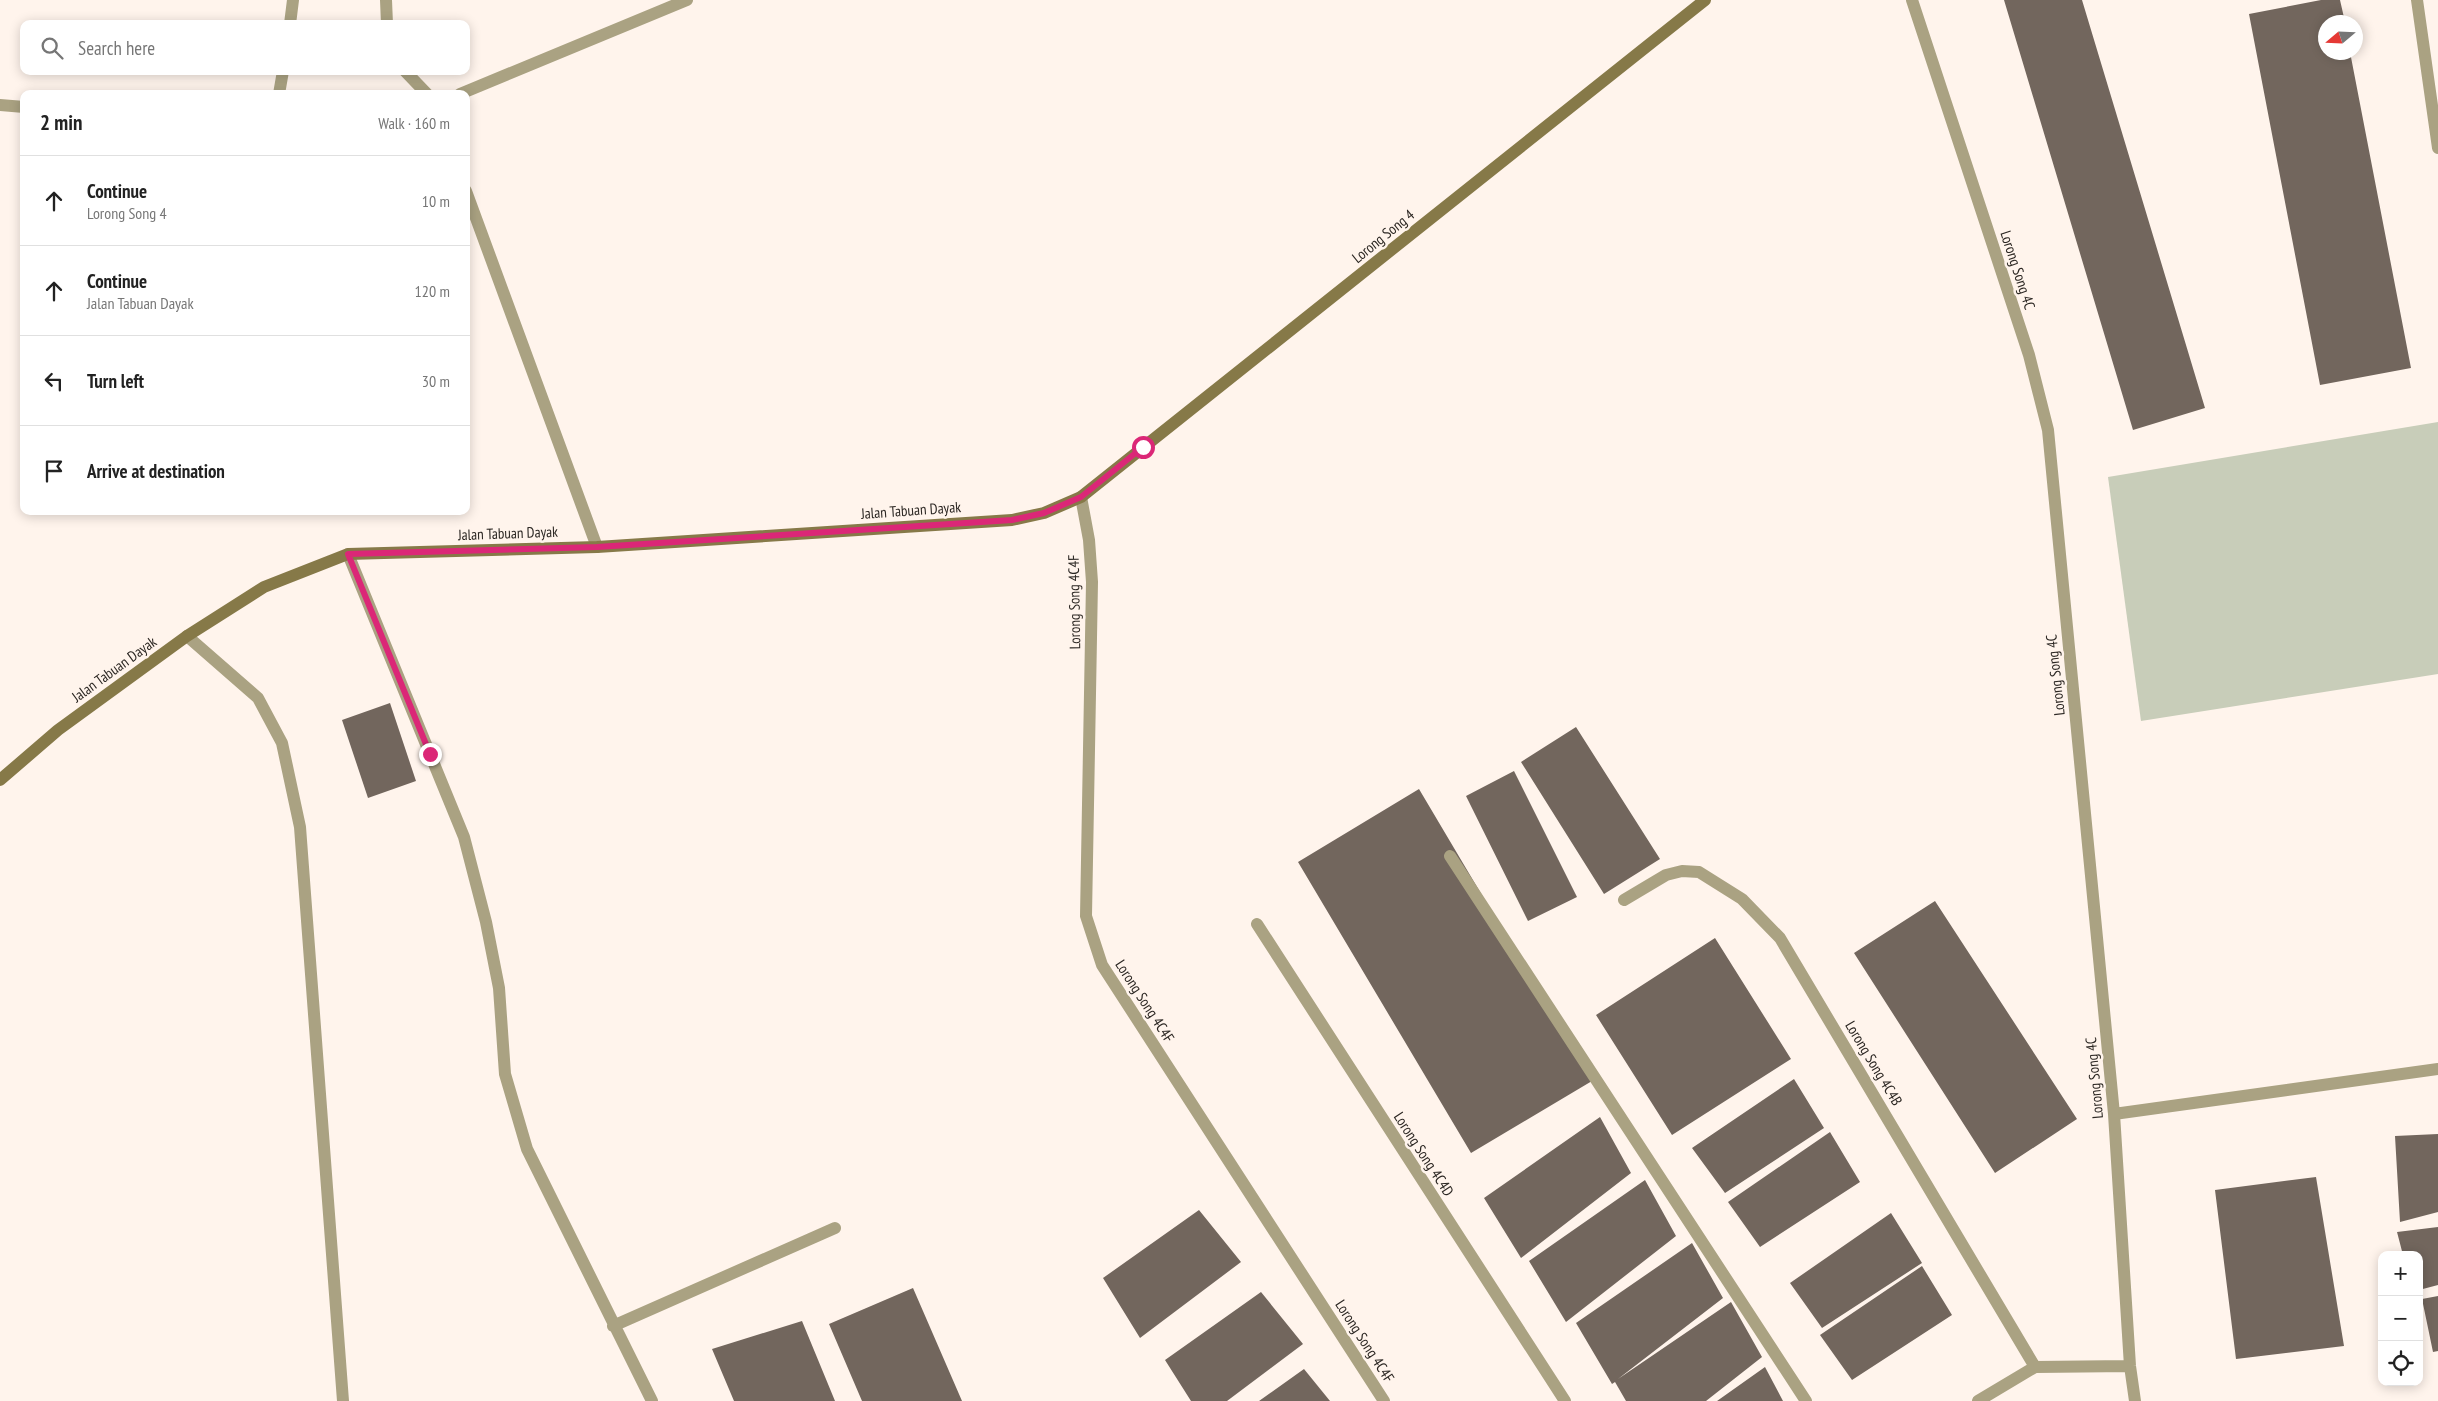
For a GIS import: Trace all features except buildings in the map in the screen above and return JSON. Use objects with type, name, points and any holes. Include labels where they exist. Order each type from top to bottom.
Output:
[{"type":"street","points":[[290,20],[293,0]]},
{"type":"street","points":[[386,0],[387,20]]},
{"type":"street","points":[[470,90],[687,0]]},
{"type":"street","name":"Lorong Song 4","points":[[1081,497],[1705,0]]},
{"type":"street","name":"Lorong Song 4C","points":[[1912,0],[2029,355],[2048,430],[2114,1114],[2130,1366],[2136,1401]]},
{"type":"street","points":[[2417,0],[2438,148]]},
{"type":"street","points":[[280,90],[282,75]]},
{"type":"street","points":[[409,75],[423,90]]},
{"type":"street","points":[[0,105],[20,107]]},
{"type":"street","points":[[470,202],[597,547]]},
{"type":"street","name":"Jalan Tabuan Dayak","points":[[0,780],[58,730],[186,636],[264,587],[348,554],[597,547],[1012,520],[1044,513],[1081,497]]},
{"type":"street","name":"Lorong Song 4C4F","points":[[1081,497],[1089,540],[1092,582],[1086,916],[1102,965],[1384,1401]]},
{"type":"street","points":[[348,554],[464,837],[486,922],[499,988],[505,1074],[527,1149],[613,1326],[652,1401]]},
{"type":"street","points":[[186,636],[258,698],[282,743],[300,826],[343,1401]]},
{"type":"street","points":[[1450,856],[1806,1401]]},
{"type":"street","name":"Lorong Song 4C4B","points":[[1624,900],[1666,875],[1682,871],[1699,872],[1742,899],[1780,938],[2035,1367]]},
{"type":"street","name":"Lorong Song 4C4D","points":[[1257,924],[1564,1401]]},
{"type":"street","points":[[2114,1114],[2438,1069]]},
{"type":"street","points":[[613,1326],[835,1228]]},
{"type":"street","points":[[1978,1401],[2035,1367],[2130,1366]]},
{"type":"green space","points":[[2438,422],[2438,674],[2141,721],[2108,477]]},
{"type":"route","points":[[430,754],[348,554],[597,547],[1012,520],[1044,513],[1081,497],[1143,447]]}]
